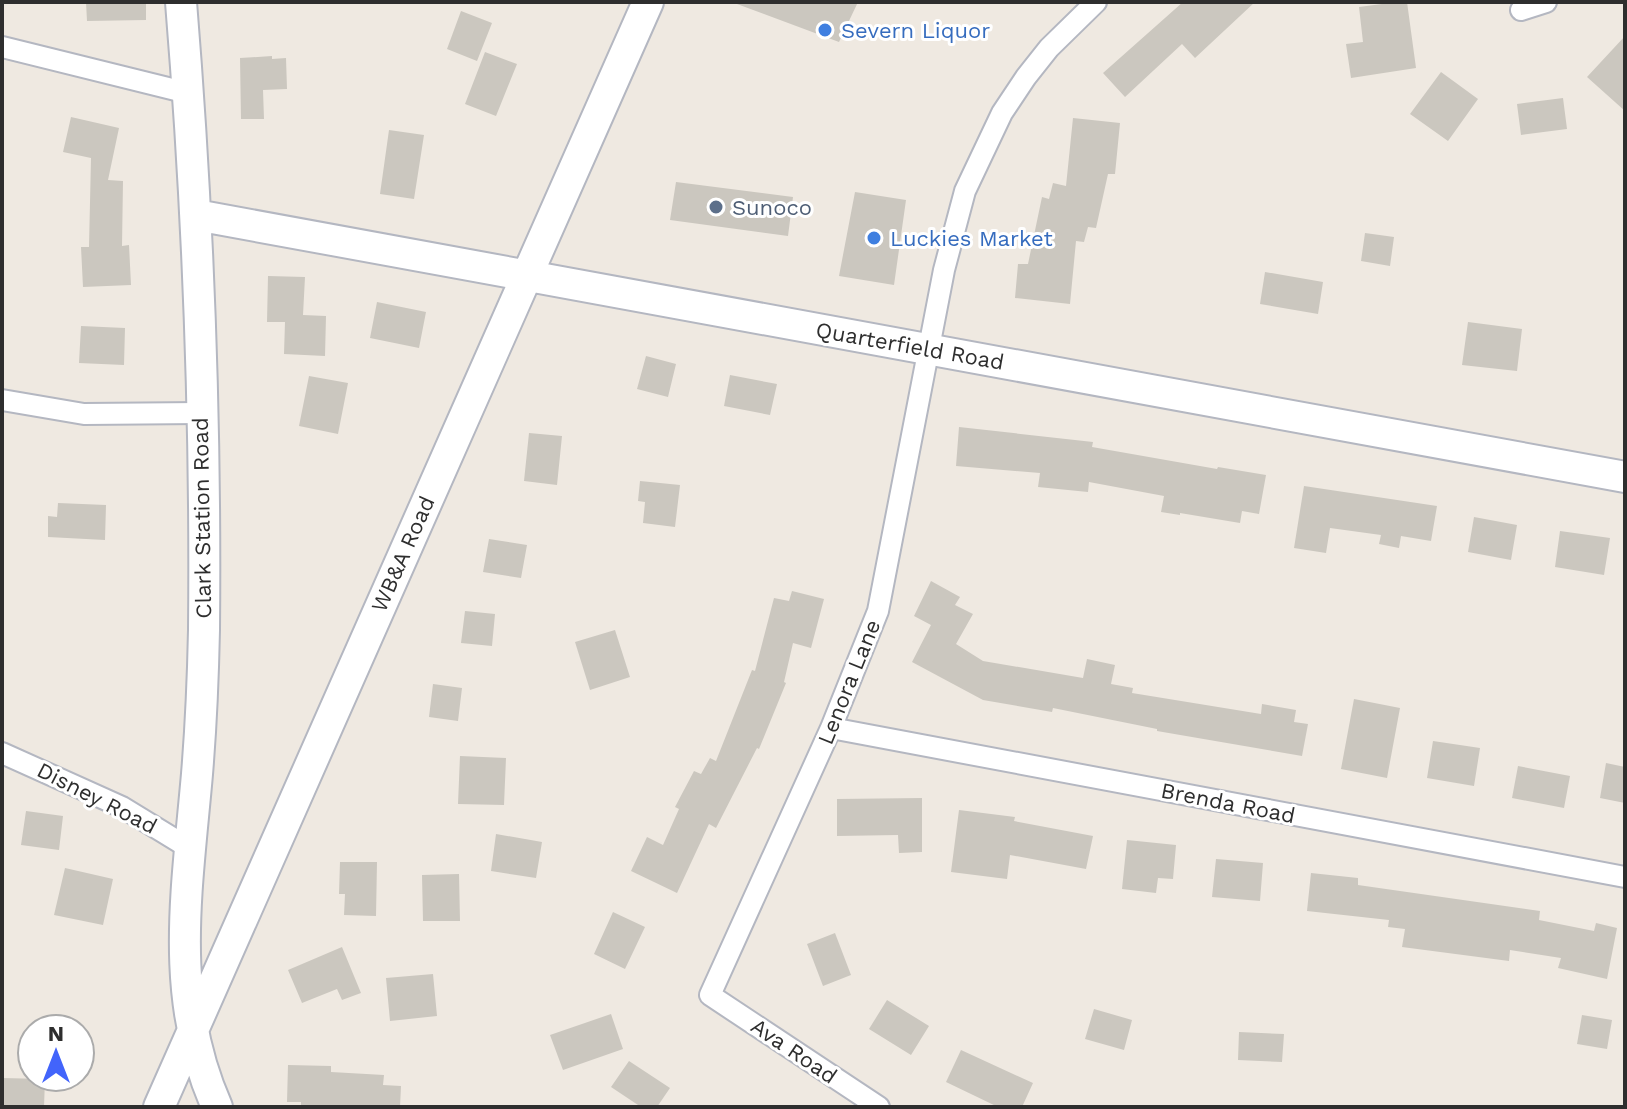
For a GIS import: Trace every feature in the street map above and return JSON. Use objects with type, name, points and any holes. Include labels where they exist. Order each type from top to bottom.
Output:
[{"type":"street","name":"Clark Station Road","points":[[181,2],[196,215],[203,701],[189,848],[185,985],[192,1034],[205,1080],[217,1107]]},
{"type":"street","name":"WB&A Road","points":[[159,1107],[648,2]]},
{"type":"street","name":"Lenora Lane","points":[[710,995],[831,728],[878,611],[928,349],[952,235],[965,191],[1002,113],[1026,77],[1067,29],[1096,2]]},
{"type":"street","points":[[1521,10],[1546,2]]},
{"type":"street","points":[[2,47],[188,93]]},
{"type":"street","name":"Quarterfield Road","points":[[196,215],[1625,477]]},
{"type":"street","points":[[2,400],[84,414],[201,413]]},
{"type":"street","name":"Brenda Road","points":[[831,728],[1625,877]]},
{"type":"street","name":"Disney Road","points":[[2,753],[122,807],[189,848]]},
{"type":"street","name":"Ava Road","points":[[710,995],[879,1107]]},
{"type":"building","points":[[86,2],[146,2],[146,20],[87,21]]},
{"type":"building","name":"Severn Liquor","points":[[737,2],[858,2],[839,42]]},
{"type":"building","points":[[1183,2],[1255,2],[1195,58],[1182,44],[1125,97],[1103,73]]},
{"type":"building","points":[[1407,2],[1416,68],[1351,78],[1346,44],[1363,42],[1359,7]]},
{"type":"building","points":[[461,11],[492,23],[477,61],[447,49]]},
{"type":"building","points":[[1625,36],[1625,111],[1587,77]]},
{"type":"building","points":[[485,52],[517,64],[496,116],[465,104]]},
{"type":"building","points":[[272,56],[272,59],[286,58],[287,89],[263,90],[264,119],[241,119],[240,58]]},
{"type":"building","points":[[1441,72],[1478,99],[1448,141],[1410,114]]},
{"type":"building","points":[[1563,98],[1567,129],[1521,135],[1517,104]]},
{"type":"building","points":[[71,117],[119,128],[108,180],[123,181],[122,246],[129,245],[131,285],[83,287],[81,247],[89,247],[91,158],[63,152]]},
{"type":"building","points":[[1073,118],[1120,123],[1115,174],[1108,174],[1096,228],[1088,227],[1084,242],[1076,241],[1070,304],[1015,298],[1018,264],[1028,264],[1042,197],[1049,199],[1053,183],[1066,186]]},
{"type":"building","points":[[389,130],[424,135],[414,199],[380,194]]},
{"type":"building","points":[[676,182],[793,197],[788,236],[670,220]]},
{"type":"building","name":"Luckies Market","points":[[855,192],[906,200],[894,285],[839,276]]},
{"type":"building","points":[[1365,233],[1394,237],[1390,266],[1361,261]]},
{"type":"building","points":[[1265,272],[1323,282],[1318,314],[1260,304]]},
{"type":"building","points":[[268,276],[305,277],[303,315],[326,316],[325,356],[284,354],[285,322],[267,322]]},
{"type":"building","points":[[377,302],[426,312],[419,348],[370,338]]},
{"type":"building","points":[[1468,322],[1522,329],[1517,371],[1462,365]]},
{"type":"building","points":[[81,326],[125,328],[124,365],[79,363]]},
{"type":"building","points":[[646,356],[676,364],[668,397],[637,389]]},
{"type":"building","points":[[730,375],[777,384],[770,415],[724,406]]},
{"type":"building","points":[[309,376],[348,383],[338,434],[299,426]]},
{"type":"building","points":[[959,427],[1093,442],[1092,447],[1266,475],[1259,514],[1242,511],[1240,523],[1161,512],[1164,496],[1089,482],[1088,492],[1038,487],[1040,473],[956,466]]},
{"type":"building","points":[[529,433],[562,436],[557,485],[524,481]]},
{"type":"building","points":[[640,481],[680,485],[675,527],[643,523],[645,502],[638,501]]},
{"type":"building","points":[[1304,486],[1437,506],[1431,541],[1401,536],[1399,548],[1379,544],[1381,535],[1330,528],[1326,553],[1294,548]]},
{"type":"building","points":[[58,503],[106,505],[105,540],[48,537],[48,516],[57,517]]},
{"type":"building","points":[[1474,517],[1517,525],[1511,560],[1468,552]]},
{"type":"building","points":[[1560,531],[1610,538],[1604,575],[1555,567]]},
{"type":"building","points":[[489,539],[527,545],[521,578],[483,572]]},
{"type":"building","points":[[931,581],[960,597],[955,605],[973,614],[956,644],[983,661],[1083,678],[1087,659],[1115,665],[1111,684],[1133,688],[1132,693],[1261,714],[1262,704],[1296,710],[1294,722],[1308,724],[1302,756],[1157,731],[1053,708],[1052,712],[983,700],[912,662],[931,625],[914,616]]},
{"type":"building","points":[[792,591],[824,599],[811,648],[793,643],[786,683],[759,749],[716,828],[709,824],[677,893],[631,871],[647,837],[663,845],[679,809],[675,807],[694,771],[701,774],[710,758],[716,761],[752,670],[755,671],[774,598],[789,601]]},
{"type":"building","points":[[465,611],[495,614],[492,646],[461,643]]},
{"type":"building","points":[[615,630],[630,677],[590,690],[575,642]]},
{"type":"building","points":[[433,684],[462,688],[458,721],[429,717]]},
{"type":"building","points":[[1354,699],[1400,708],[1387,778],[1341,769]]},
{"type":"building","points":[[1433,741],[1480,748],[1474,786],[1427,778]]},
{"type":"building","points":[[460,756],[506,758],[504,805],[458,804]]},
{"type":"building","points":[[1606,763],[1625,767],[1625,803],[1600,798]]},
{"type":"building","points":[[1518,766],[1570,776],[1564,808],[1512,798]]},
{"type":"building","points":[[922,798],[922,852],[899,853],[898,835],[837,836],[837,799]]},
{"type":"building","points":[[959,810],[1015,817],[1014,821],[1093,836],[1086,869],[1010,855],[1007,879],[951,872]]},
{"type":"building","points":[[26,811],[63,816],[59,850],[21,845]]},
{"type":"building","points":[[496,834],[542,842],[536,878],[491,871]]},
{"type":"building","points":[[1127,840],[1176,845],[1173,879],[1158,878],[1156,893],[1122,889]]},
{"type":"building","points":[[1216,859],[1263,863],[1260,901],[1212,897]]},
{"type":"building","points":[[340,862],[377,862],[376,916],[344,915],[345,894],[339,894]]},
{"type":"building","points":[[65,868],[113,879],[103,925],[54,915]]},
{"type":"building","points":[[1311,873],[1358,878],[1358,885],[1540,911],[1539,920],[1594,931],[1596,923],[1617,928],[1607,979],[1558,968],[1561,958],[1510,950],[1509,961],[1402,947],[1405,929],[1388,927],[1389,920],[1307,911]]},
{"type":"building","points":[[459,874],[460,921],[423,921],[422,875]]},
{"type":"building","points":[[613,912],[645,927],[625,969],[594,954]]},
{"type":"building","points":[[835,933],[851,975],[823,986],[807,944]]},
{"type":"building","points":[[342,947],[361,993],[342,1000],[337,989],[302,1003],[288,970]]},
{"type":"building","points":[[433,974],[437,1016],[390,1021],[386,978]]},
{"type":"building","points":[[887,1000],[929,1026],[911,1055],[869,1029]]},
{"type":"building","points":[[1094,1009],[1132,1020],[1124,1050],[1085,1039]]},
{"type":"building","points":[[611,1014],[623,1049],[563,1070],[550,1035]]},
{"type":"building","points":[[1582,1015],[1612,1020],[1607,1049],[1577,1044]]},
{"type":"building","points":[[1239,1032],[1284,1034],[1282,1062],[1238,1060]]},
{"type":"building","points":[[961,1050],[1033,1083],[1022,1107],[998,1107],[946,1082]]},
{"type":"building","points":[[629,1061],[670,1088],[657,1107],[641,1107],[611,1087]]},
{"type":"building","points":[[288,1065],[331,1066],[331,1072],[384,1075],[383,1085],[401,1086],[400,1107],[301,1107],[301,1102],[287,1102]]},
{"type":"building","points":[[2,1078],[16,1078],[16,1093],[44,1093],[44,1107],[2,1107]]},
{"type":"place","name":"Severn Liquor","points":[[825,30]]},
{"type":"place","name":"Sunoco","points":[[716,207]]},
{"type":"place","name":"Luckies Market","points":[[874,238]]}]
